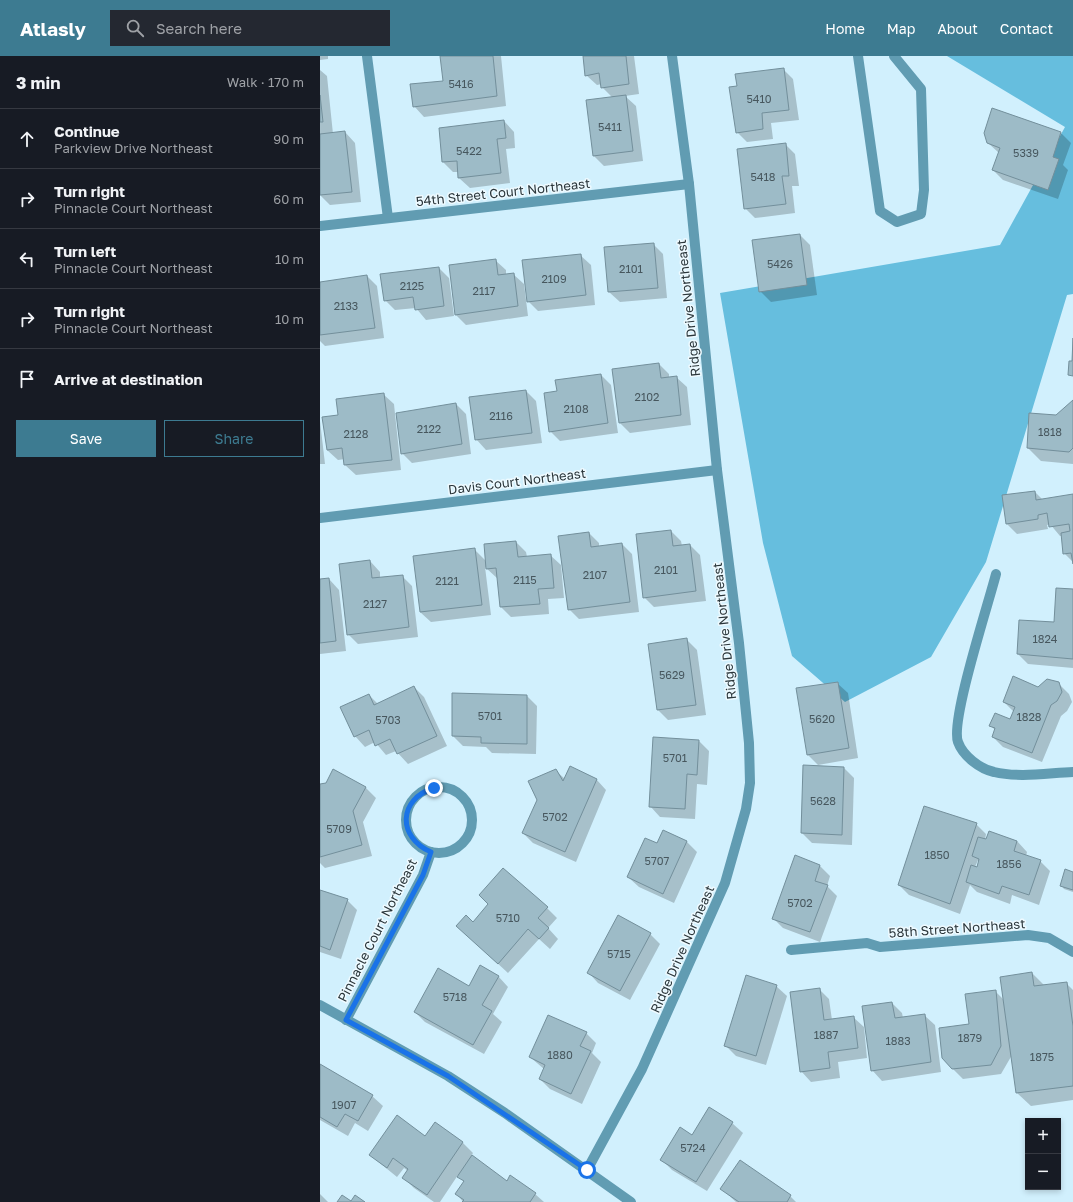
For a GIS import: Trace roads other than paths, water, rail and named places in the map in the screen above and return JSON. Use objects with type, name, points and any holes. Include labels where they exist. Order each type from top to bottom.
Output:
[{"type":"street","points":[[367,56],[388,218]]},
{"type":"street","name":"Ridge Drive Northeast","points":[[587,1170],[642,1069],[725,883],[746,809],[750,783],[749,743],[740,643],[717,470],[689,184],[672,56]]},
{"type":"street","points":[[858,56],[880,211],[897,222],[921,214],[924,190],[920,88],[894,56]]},
{"type":"street","name":"54th Street Court Northeast","points":[[320,226],[689,184]]},
{"type":"street","name":"Davis Court Northeast","points":[[320,518],[717,470]]},
{"type":"street","points":[[996,574],[962,699],[957,725],[958,742],[968,756],[979,766],[994,772],[1017,774],[1073,772]]},
{"type":"street","name":"Pinnacle Court Northeast","points":[[434,788],[445,788],[455,791],[463,798],[469,807],[472,817],[472,827],[468,837],[456,848],[442,853],[431,852],[420,848],[412,840],[407,830],[406,819],[408,808],[419,795],[434,788]]},
{"type":"street","name":"Pinnacle Court Northeast","points":[[346,1020],[423,875],[431,852]]},
{"type":"street","name":"58th Street Northeast","points":[[791,950],[867,943],[880,947],[1028,935],[1049,938],[1073,952]]},
{"type":"street","points":[[320,1005],[448,1076],[587,1170],[631,1202]]}]
